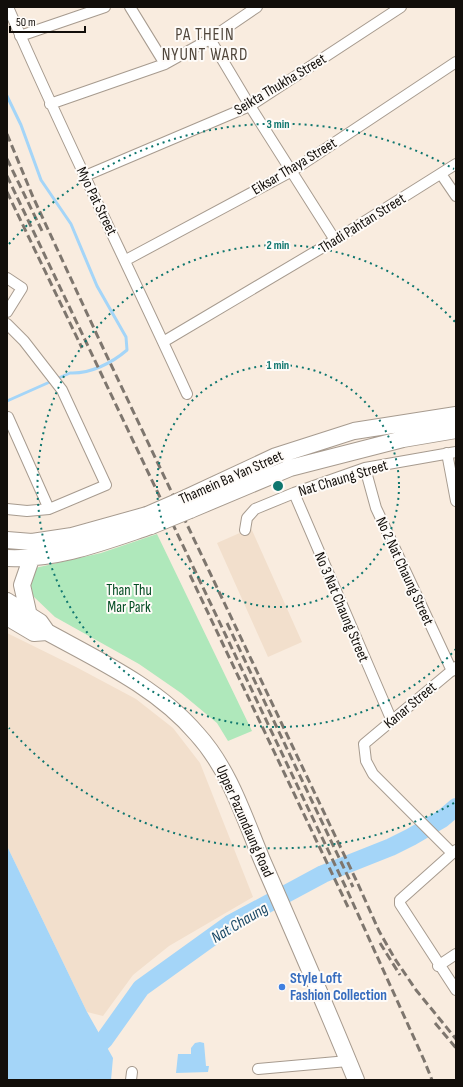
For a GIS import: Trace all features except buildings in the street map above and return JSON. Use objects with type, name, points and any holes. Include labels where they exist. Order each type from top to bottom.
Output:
[{"type":"main road","name":"Thamein Ba Yan Street","points":[[188,504],[276,456],[354,431],[456,415]]},
{"type":"main road","name":"Thamein Ba Yan Street","points":[[7,558],[31,559],[74,543],[149,521],[188,504],[290,468],[403,439],[456,430]]},
{"type":"main road","name":"Thamein Ba Yan Street","points":[[7,540],[74,543]]},
{"type":"main road","points":[[29,616],[22,585],[31,559]]},
{"type":"main road","name":"Upper Pazundaung Road","points":[[7,601],[40,622],[47,632],[129,678],[167,705],[197,733],[216,756],[356,1080]]},
{"type":"main road","name":"Upper Pazundaung Road","points":[[7,617],[34,633],[47,632]]},
{"type":"street","name":"Myo Pat Street","points":[[8,7],[50,104],[126,260],[187,394]]},
{"type":"street","points":[[20,36],[105,7]]},
{"type":"street","points":[[130,7],[165,64]]},
{"type":"street","points":[[50,104],[165,64],[210,38],[256,7]]},
{"type":"street","name":"Seikta Thukha Street","points":[[85,176],[250,106],[401,7]]},
{"type":"street","points":[[210,38],[250,106],[336,240]]},
{"type":"street","name":"Eiksar Thaya Street","points":[[126,260],[292,171],[456,62]]},
{"type":"street","name":"Thadi Pahtan Street","points":[[163,342],[336,240],[456,164]]},
{"type":"street","points":[[441,174],[456,196]]},
{"type":"street","points":[[7,278],[22,288],[7,312]]},
{"type":"street","points":[[7,324],[24,341],[62,390],[106,485],[49,509],[27,512],[7,509]]},
{"type":"street","points":[[8,417],[49,509]]},
{"type":"street","points":[[452,452],[456,501]]},
{"type":"street","name":"Nat Chaung Street","points":[[245,530],[247,518],[255,509],[294,493],[365,468],[452,452]]},
{"type":"street","name":"No 2 Nat Chaung Street","points":[[365,468],[376,508],[454,669]]},
{"type":"street","name":"No 3 Nat Chaung Street","points":[[294,493],[392,721]]},
{"type":"street","name":"Kanar Street","points":[[454,669],[364,744],[366,761],[373,774],[433,834],[454,852]]},
{"type":"street","points":[[454,852],[400,900],[400,904],[438,966],[456,990]]},
{"type":"street","points":[[438,966],[456,954]]},
{"type":"street","points":[[258,1069],[348,1062]]},
{"type":"shaded area","points":[[251,528],[302,642],[268,657],[217,543]]},
{"type":"shaded area","points":[[7,633],[136,699],[173,728],[200,763],[253,897],[169,946],[133,975],[103,1016],[87,1012],[7,846]]},
{"type":"green space","name":"Than Thu Mar Park","points":[[157,534],[252,731],[228,741],[217,723],[181,693],[139,664],[55,617],[33,596],[29,589],[35,568],[101,553]]},
{"type":"water","points":[[7,846],[87,1012],[113,1058],[111,1080],[7,1080]]},
{"type":"water","points":[[195,1043],[204,1043],[206,1066],[209,1066],[208,1072],[176,1073],[178,1054],[191,1054],[191,1048]]},
{"type":"waterway","points":[[7,96],[21,125],[41,180],[71,224],[97,286],[126,337],[127,350],[115,359],[93,370],[70,373],[7,401]]},
{"type":"waterway","name":"Nat Chaung","points":[[54,1080],[74,1070],[104,1040],[141,988],[230,924],[323,874],[391,847],[411,837],[442,819],[456,807]]},
{"type":"railway","points":[[7,134],[33,197],[104,350],[379,931],[395,959],[416,990],[456,1039]]},
{"type":"railway","points":[[7,159],[43,233]]},
{"type":"railway","points":[[7,176],[347,890],[432,1080]]},
{"type":"railway","points":[[7,192],[82,348]]},
{"type":"railway","points":[[190,575],[348,907]]},
{"type":"railway","points":[[227,623],[353,887]]},
{"type":"railway","points":[[380,943],[400,975]]},
{"type":"railway","points":[[435,1023],[456,1048]]},
{"type":"place","name":"Style Loft Fashion Collection","points":[[282,987]]},
{"type":"district","name":"PA THEIN NYUNT WARD","points":[[205,44]]}]
